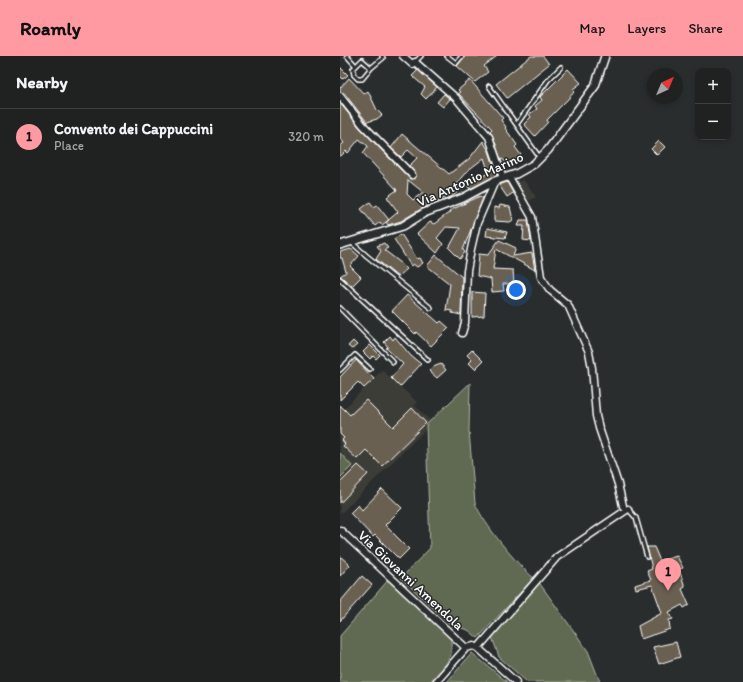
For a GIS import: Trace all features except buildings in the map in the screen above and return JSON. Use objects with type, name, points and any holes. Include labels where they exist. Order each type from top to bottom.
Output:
[{"type":"street","points":[[403,56],[412,64],[415,62],[456,98],[489,137],[506,178],[532,218],[542,277],[550,290],[568,305],[589,352],[597,422],[625,508],[557,557],[478,648]]},
{"type":"street","name":"Via Antonio Marino","points":[[340,245],[403,226],[424,213],[463,198],[495,180],[506,178],[524,170],[540,158],[595,86],[605,56]]},
{"type":"street","points":[[340,96],[363,125],[412,175]]},
{"type":"street","points":[[462,333],[465,323],[467,271],[473,237],[479,218],[495,180]]},
{"type":"street","name":"Via Giovanni Amendola","points":[[340,530],[466,648]]},
{"type":"street","points":[[436,682],[466,648],[474,646],[516,682]]},
{"type":"lane","points":[[347,56],[355,65]]},
{"type":"lane","points":[[371,68],[362,58],[355,65],[354,75],[358,79],[362,79],[371,68],[384,58],[382,56]]},
{"type":"lane","points":[[415,62],[421,56]]},
{"type":"lane","points":[[447,56],[456,63],[462,56]]},
{"type":"lane","points":[[517,124],[548,80],[561,67]]},
{"type":"lane","points":[[489,86],[540,158]]},
{"type":"lane","points":[[350,241],[431,308]]},
{"type":"lane","points":[[340,279],[428,360]]},
{"type":"lane","points":[[340,308],[393,362]]},
{"type":"lane","points":[[340,370],[355,355],[370,369]]},
{"type":"lane","points":[[625,508],[636,518],[647,558]]},
{"type":"shaded area","points":[[523,179],[536,197],[528,201],[517,183]]},
{"type":"shaded area","points":[[382,370],[417,402],[414,405],[431,421],[426,425],[426,429],[340,514],[340,478],[352,466],[340,453],[340,413]]},
{"type":"green space","points":[[470,383],[469,431],[475,503],[485,521],[501,543],[519,564],[534,578],[478,638],[468,630],[451,625],[401,578],[430,548],[426,425]]},
{"type":"green space","points":[[340,453],[352,466],[340,478]]},
{"type":"green space","points":[[389,579],[450,636],[450,657],[444,667],[430,682],[340,682],[340,636]]},
{"type":"green space","points":[[538,581],[588,651],[600,682],[527,682],[499,657],[492,637]]},
{"type":"green space","points":[[472,653],[507,682],[447,682]]},
{"type":"place","name":"Convento dei Cappuccini","points":[[668,591]]}]
